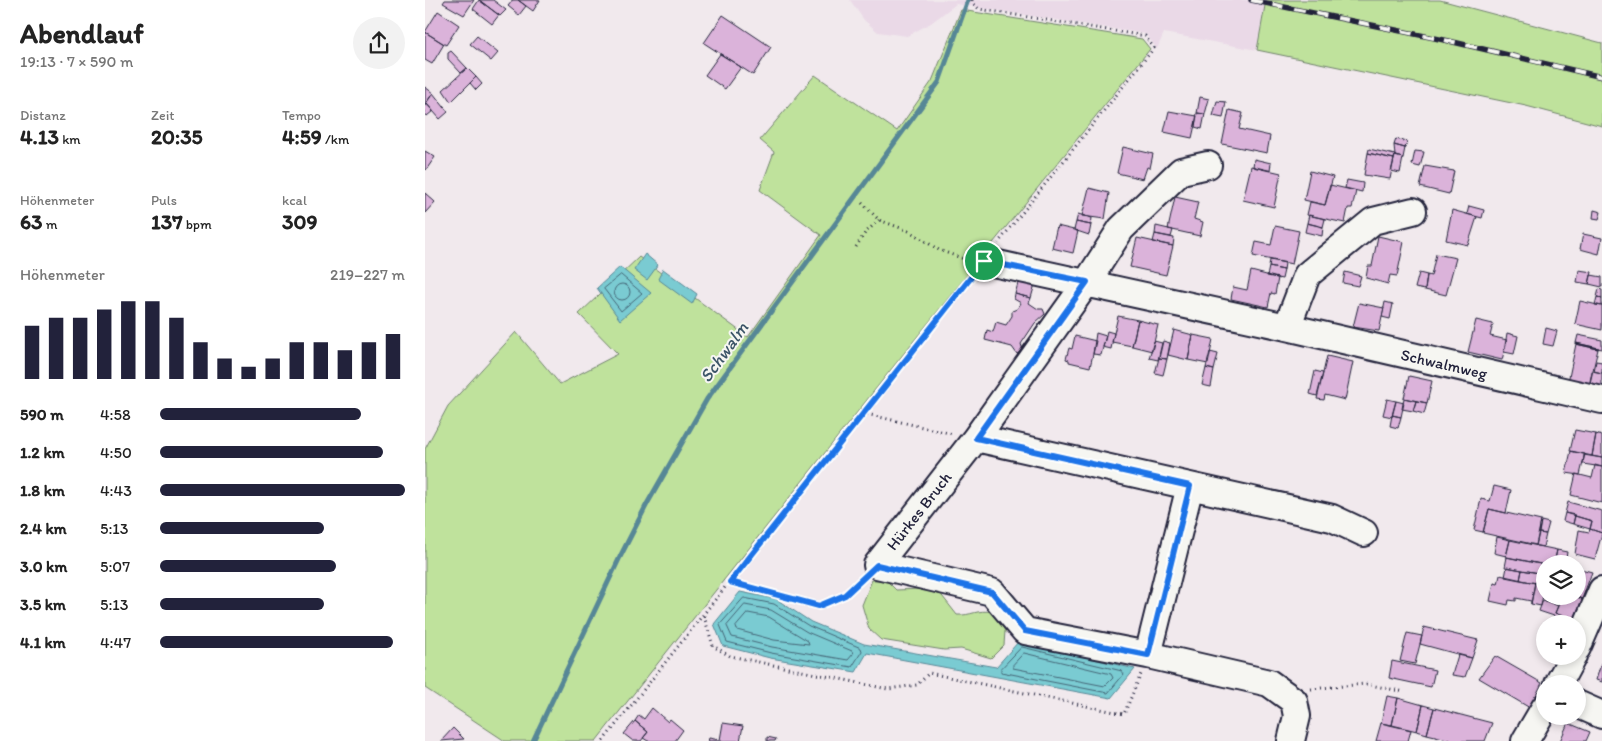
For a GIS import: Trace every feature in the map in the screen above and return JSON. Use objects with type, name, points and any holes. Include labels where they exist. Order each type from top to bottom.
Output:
[{"type":"street","points":[[1087,282],[1121,229],[1127,223],[1181,171],[1208,165]]},
{"type":"street","points":[[1287,327],[1307,275],[1373,221],[1413,211]]},
{"type":"street","name":"Schwalmweg","points":[[982,263],[1087,282],[1602,400]]},
{"type":"street","name":"Hürkes Bruch","points":[[1087,282],[976,438],[877,565],[992,592],[1025,631],[1148,655],[1269,684],[1294,701]]},
{"type":"street","points":[[976,438],[1333,518],[1363,533]]},
{"type":"street","points":[[1148,655],[1190,486]]},
{"type":"street","points":[[1586,627],[1602,590]]},
{"type":"street","points":[[1291,741],[1297,716],[1294,701]]},
{"type":"street","points":[[1586,708],[1602,715]]},
{"type":"street","points":[[1525,741],[1536,722]]},
{"type":"path","points":[[603,741],[1154,48],[1145,36],[979,9],[972,2]]},
{"type":"path","points":[[862,203],[879,220],[909,231],[939,250],[982,263]]},
{"type":"path","points":[[856,247],[865,233],[879,220]]},
{"type":"path","points":[[862,413],[976,438]]},
{"type":"path","points":[[730,582],[819,606],[845,595],[877,565]]},
{"type":"path","points":[[704,615],[713,646],[729,656],[888,689],[917,685],[929,673],[1124,714],[1148,655]]},
{"type":"path","points":[[1294,701],[1313,688],[1365,684],[1405,692]]},
{"type":"shaded area","points":[[850,0],[1266,0],[1257,50],[1164,33],[1157,49],[1146,34],[956,4],[931,23],[907,36],[878,32],[864,20]]},
{"type":"green space","points":[[1266,0],[1440,0],[1602,43],[1602,126],[1526,106],[1257,50]]},
{"type":"green space","points":[[961,10],[1142,39],[1150,49],[913,342],[596,741],[505,741],[425,688],[425,449],[448,406],[516,332],[560,384],[618,354],[579,314],[639,257],[748,337],[821,235],[760,190],[774,152],[760,140],[815,75],[897,131],[932,81]]},
{"type":"green space","points":[[872,580],[886,580],[896,590],[922,589],[939,592],[957,615],[967,615],[982,611],[993,612],[1005,631],[1004,645],[991,658],[961,649],[944,650],[881,640],[869,629],[862,605]]},
{"type":"water","points":[[645,254],[658,265],[647,280],[634,270]]},
{"type":"water","points":[[620,267],[651,293],[620,320],[597,288]]},
{"type":"water","points":[[663,269],[697,294],[692,304],[658,279]]},
{"type":"water","points":[[740,592],[776,599],[811,622],[864,644],[996,667],[1019,641],[1135,669],[1111,698],[867,653],[856,672],[770,658],[723,646],[714,624]]},
{"type":"building","points":[[445,0],[474,0],[464,15],[443,3]]},
{"type":"building","points":[[479,0],[499,15],[492,24],[473,9]]},
{"type":"building","points":[[479,0],[493,0],[506,10],[500,16]]},
{"type":"building","points":[[513,0],[518,0],[526,6],[519,15],[508,6]]},
{"type":"building","points":[[518,0],[540,0],[533,11]]},
{"type":"building","points":[[438,11],[459,25],[446,45],[425,32]]},
{"type":"building","points":[[723,15],[771,47],[753,75],[704,43]]},
{"type":"building","points":[[425,32],[444,44],[432,64],[425,60]]},
{"type":"building","points":[[477,36],[498,53],[491,61],[470,44]]},
{"type":"building","points":[[451,51],[467,68],[461,73],[448,59],[448,53]]},
{"type":"building","points":[[720,54],[741,67],[725,89],[705,75]]},
{"type":"building","points":[[467,68],[476,77],[451,102],[443,90]]},
{"type":"building","points":[[476,77],[482,84],[476,90],[470,83]]},
{"type":"building","points":[[425,87],[433,93],[425,105]]},
{"type":"building","points":[[433,93],[448,112],[440,119],[426,103]]},
{"type":"building","points":[[1200,97],[1209,99],[1205,114],[1197,113]]},
{"type":"building","points":[[1217,101],[1226,102],[1223,118],[1213,116]]},
{"type":"building","points":[[426,103],[433,111],[427,116],[425,113]]},
{"type":"building","points":[[1229,110],[1243,113],[1239,129],[1270,136],[1267,153],[1222,144]]},
{"type":"building","points":[[1169,111],[1197,116],[1192,138],[1164,132]]},
{"type":"building","points":[[1197,113],[1205,114],[1202,129],[1195,127]]},
{"type":"building","points":[[1396,139],[1407,142],[1405,148],[1394,145]]},
{"type":"building","points":[[1394,145],[1405,148],[1403,158],[1395,156]]},
{"type":"building","points":[[1123,147],[1153,154],[1150,168],[1147,167],[1143,179],[1117,173]]},
{"type":"building","points":[[1369,149],[1395,155],[1394,159],[1368,153]]},
{"type":"building","points":[[425,151],[435,157],[426,170],[425,169]]},
{"type":"building","points":[[1415,151],[1424,152],[1420,167],[1412,165]]},
{"type":"building","points":[[1368,153],[1394,159],[1390,179],[1364,175]]},
{"type":"building","points":[[1395,156],[1403,158],[1400,173],[1391,171]]},
{"type":"building","points":[[1254,159],[1271,163],[1270,171],[1253,167]]},
{"type":"building","points":[[1251,166],[1281,173],[1274,207],[1243,200]]},
{"type":"building","points":[[1425,166],[1454,171],[1449,194],[1420,187]]},
{"type":"building","points":[[1310,171],[1333,177],[1325,205],[1304,200]]},
{"type":"building","points":[[1347,180],[1363,183],[1362,192],[1345,188]]},
{"type":"building","points":[[1330,185],[1356,191],[1352,208],[1348,208],[1345,223],[1307,215],[1310,202],[1325,205]]},
{"type":"building","points":[[1089,188],[1109,193],[1105,219],[1082,216]]},
{"type":"building","points":[[425,193],[435,202],[425,213]]},
{"type":"building","points":[[1175,197],[1198,202],[1194,219],[1203,222],[1200,236],[1168,229]]},
{"type":"building","points":[[1469,206],[1484,210],[1482,218],[1467,214]]},
{"type":"building","points":[[1452,210],[1477,217],[1468,245],[1446,240]]},
{"type":"building","points":[[1594,210],[1601,212],[1599,219],[1593,218]]},
{"type":"building","points":[[1078,214],[1092,218],[1091,225],[1076,222]]},
{"type":"building","points":[[1309,215],[1325,219],[1323,227],[1307,223]]},
{"type":"building","points":[[1076,222],[1091,225],[1089,235],[1074,230]]},
{"type":"building","points":[[1307,223],[1323,227],[1322,236],[1305,232]]},
{"type":"building","points":[[1057,226],[1078,231],[1073,253],[1052,248]]},
{"type":"building","points":[[1156,226],[1173,230],[1171,237],[1155,234]]},
{"type":"building","points":[[1275,226],[1299,231],[1292,264],[1253,256],[1256,242],[1271,245]]},
{"type":"building","points":[[1155,234],[1174,238],[1173,246],[1153,242]]},
{"type":"building","points":[[1583,234],[1602,238],[1599,254],[1580,249]]},
{"type":"building","points":[[1378,236],[1404,242],[1397,276],[1390,275],[1388,284],[1366,278],[1368,266],[1372,266]]},
{"type":"building","points":[[1137,238],[1173,246],[1166,275],[1130,267]]},
{"type":"building","points":[[1436,254],[1456,258],[1446,295],[1425,290],[1427,275],[1431,276]]},
{"type":"building","points":[[1270,260],[1285,263],[1284,270],[1269,267]]},
{"type":"building","points":[[1269,267],[1284,270],[1282,279],[1267,276]]},
{"type":"building","points":[[1579,270],[1592,272],[1589,284],[1577,282]]},
{"type":"building","points":[[1251,271],[1278,278],[1275,294],[1271,293],[1268,307],[1231,299],[1233,287],[1247,290]]},
{"type":"building","points":[[1345,272],[1361,276],[1358,286],[1343,283]]},
{"type":"building","points":[[1419,273],[1427,275],[1425,290],[1415,288]]},
{"type":"building","points":[[1591,275],[1602,277],[1602,287],[1589,284]]},
{"type":"building","points":[[1019,280],[1035,284],[1031,298],[1015,294]]},
{"type":"building","points":[[1599,289],[1602,290],[1602,298],[1597,297]]},
{"type":"building","points":[[1015,294],[1031,298],[1029,303],[1038,309],[1043,309],[1045,314],[1035,323],[1021,344],[1023,350],[1017,354],[1012,347],[985,340],[987,330],[993,332],[996,322],[1006,325],[1012,316],[1012,311],[1017,309],[1021,303],[1014,299]]},
{"type":"building","points":[[1597,297],[1602,298],[1602,306],[1595,305]]},
{"type":"building","points":[[1580,301],[1602,306],[1602,330],[1575,324]]},
{"type":"building","points":[[1385,302],[1393,304],[1390,319],[1382,317]]},
{"type":"building","points":[[1359,303],[1384,308],[1379,331],[1353,327]]},
{"type":"building","points":[[1118,316],[1138,320],[1132,346],[1112,342]]},
{"type":"building","points":[[1138,320],[1158,325],[1152,351],[1132,346]]},
{"type":"building","points":[[1476,320],[1493,324],[1490,336],[1507,340],[1502,360],[1468,352]]},
{"type":"building","points":[[1546,328],[1557,331],[1553,346],[1543,344]]},
{"type":"building","points":[[1174,330],[1193,335],[1188,360],[1168,355]]},
{"type":"building","points":[[1107,331],[1114,333],[1111,349],[1103,347]]},
{"type":"building","points":[[1096,333],[1106,336],[1101,355],[1093,354]]},
{"type":"building","points":[[1507,333],[1518,336],[1514,354],[1504,352]]},
{"type":"building","points":[[1193,335],[1213,339],[1208,364],[1188,360]]},
{"type":"building","points":[[1578,335],[1602,340],[1602,349],[1576,343]]},
{"type":"building","points":[[1075,336],[1096,341],[1090,367],[1069,362],[1066,359],[1069,348],[1072,349]]},
{"type":"building","points":[[1154,341],[1162,343],[1158,360],[1149,358]]},
{"type":"building","points":[[1163,341],[1170,343],[1167,359],[1159,358]]},
{"type":"building","points":[[1576,343],[1599,348],[1598,349]]},
{"type":"building","points":[[1576,344],[1598,349],[1589,387],[1568,382]]},
{"type":"building","points":[[1210,352],[1218,354],[1214,370],[1206,368]]},
{"type":"building","points":[[1327,356],[1353,362],[1345,400],[1325,395],[1324,400],[1317,399]]},
{"type":"building","points":[[1159,358],[1167,359],[1163,375],[1155,373]]},
{"type":"building","points":[[1596,361],[1602,362],[1602,373],[1594,371]]},
{"type":"building","points":[[1206,368],[1214,370],[1211,387],[1202,385]]},
{"type":"building","points":[[1315,371],[1323,373],[1317,396],[1310,394]]},
{"type":"building","points":[[1592,371],[1602,373],[1602,390],[1589,387]]},
{"type":"building","points":[[1409,376],[1432,381],[1427,403],[1404,398]]},
{"type":"building","points":[[1404,398],[1416,401],[1413,411],[1402,409]]},
{"type":"building","points":[[1387,399],[1396,401],[1392,417],[1383,415]]},
{"type":"building","points":[[1396,401],[1404,403],[1401,417],[1392,415]]},
{"type":"building","points":[[1416,401],[1427,403],[1424,414],[1413,411]]},
{"type":"building","points":[[1392,415],[1401,417],[1398,428],[1390,426]]},
{"type":"building","points":[[1575,430],[1596,434],[1592,456],[1570,451]]},
{"type":"building","points":[[1596,434],[1602,436],[1602,458],[1592,456]]},
{"type":"building","points":[[1571,451],[1585,454],[1580,475],[1566,473]]},
{"type":"building","points":[[1584,455],[1602,458],[1602,467],[1583,464]]},
{"type":"building","points":[[1595,465],[1602,467],[1602,503],[1571,495],[1576,474],[1592,478]]},
{"type":"building","points":[[1494,486],[1511,490],[1506,513],[1489,509],[1483,532],[1474,530],[1481,499],[1490,501]]},
{"type":"building","points":[[1568,502],[1602,511],[1602,533],[1590,529],[1592,521],[1565,513]]},
{"type":"building","points":[[1489,509],[1541,521],[1536,545],[1483,533]]},
{"type":"building","points":[[1565,513],[1575,515],[1573,524],[1563,521]]},
{"type":"building","points":[[1575,516],[1592,521],[1590,529],[1573,524]]},
{"type":"building","points":[[1541,521],[1549,523],[1546,534],[1539,533]]},
{"type":"building","points":[[1590,529],[1602,533],[1595,559],[1586,557],[1586,555],[1575,554],[1579,530],[1589,532]]},
{"type":"building","points":[[1539,533],[1546,534],[1543,547],[1536,546]]},
{"type":"building","points":[[1497,537],[1510,540],[1506,556],[1494,553]]},
{"type":"building","points":[[1510,540],[1557,550],[1556,555],[1536,555],[1536,563],[1506,557]]},
{"type":"building","points":[[1557,550],[1567,552],[1566,555],[1556,555]]},
{"type":"building","points":[[1507,557],[1536,563],[1536,572],[1505,567]]},
{"type":"building","points":[[1507,567],[1522,570],[1520,580],[1505,577]]},
{"type":"building","points":[[1522,570],[1536,572],[1536,583],[1520,580]]},
{"type":"building","points":[[1586,570],[1592,572],[1586,588]]},
{"type":"building","points":[[1500,575],[1535,583],[1531,604],[1531,601],[1516,598],[1516,601],[1509,600],[1508,605],[1490,601],[1494,583],[1498,584]]},
{"type":"building","points":[[1535,582],[1536,582],[1536,605],[1531,604]]},
{"type":"building","points":[[1541,605],[1558,606],[1555,613],[1558,615],[1539,611]]},
{"type":"building","points":[[1558,605],[1580,605],[1576,615],[1555,613]]},
{"type":"building","points":[[1424,627],[1478,640],[1472,658],[1420,644]]},
{"type":"building","points":[[1407,633],[1422,636],[1415,664],[1400,661]]},
{"type":"building","points":[[1458,655],[1472,658],[1465,677],[1452,675]]},
{"type":"building","points":[[1495,656],[1536,680],[1536,696],[1530,708],[1479,678]]},
{"type":"building","points":[[1392,661],[1435,670],[1431,687],[1389,678]]},
{"type":"building","points":[[1602,665],[1602,682],[1596,680]]},
{"type":"building","points":[[1387,696],[1398,698],[1392,725],[1381,723]]},
{"type":"building","points":[[1398,698],[1423,705],[1417,731],[1392,725]]},
{"type":"building","points":[[1423,705],[1434,708],[1427,734],[1417,731]]},
{"type":"building","points":[[652,708],[668,722],[670,719],[683,730],[675,741],[648,741],[643,738],[648,732],[635,721],[639,715],[644,719]]},
{"type":"building","points":[[1434,708],[1492,723],[1485,741],[1456,741],[1427,734]]},
{"type":"building","points":[[635,721],[648,732],[641,741],[633,741],[624,734]]},
{"type":"building","points":[[723,723],[743,726],[740,741],[708,741],[709,738],[720,740]]},
{"type":"building","points":[[1381,723],[1411,730],[1408,741],[1376,741]]},
{"type":"building","points":[[1567,725],[1573,725],[1590,732],[1586,741],[1560,741]]},
{"type":"building","points":[[453,728],[464,739],[441,741]]},
{"type":"building","points":[[767,737],[776,739],[775,741],[767,741]]},
{"type":"waterway","name":"Schwalm","points":[[533,741],[620,557],[647,504],[707,399],[939,82],[968,0]]},
{"type":"railway","points":[[1251,0],[1449,41],[1602,77]]},
{"type":"route","points":[[984,261],[1087,282],[976,438],[1190,486],[1148,655],[1025,631],[992,592],[877,565],[845,595],[819,606],[730,582],[984,261]]}]
